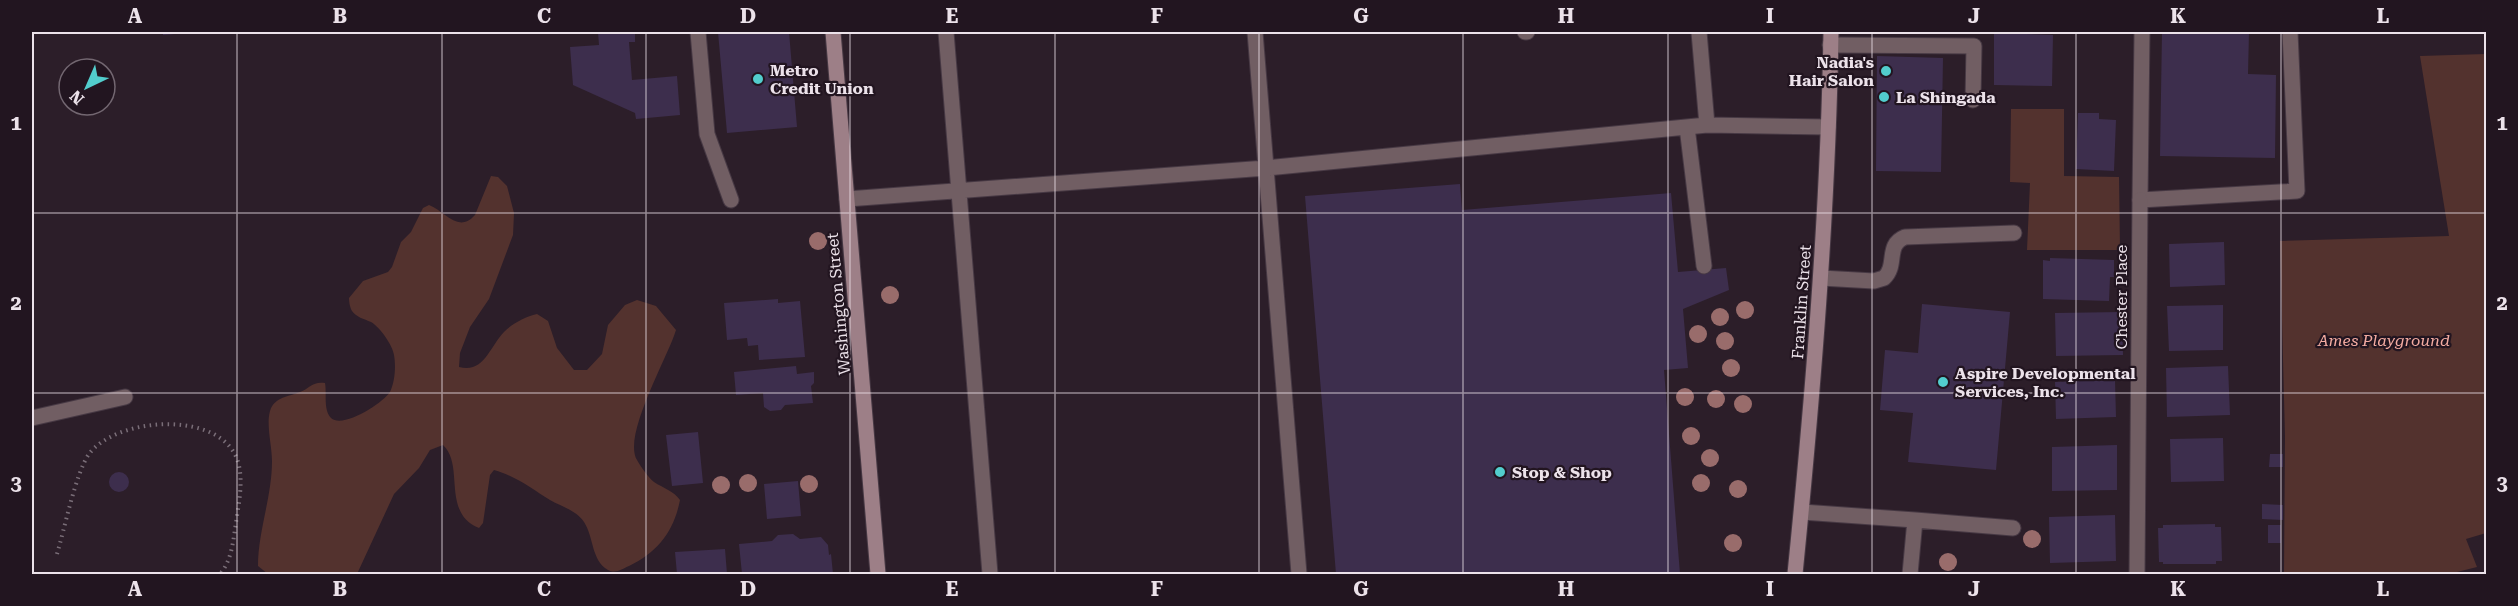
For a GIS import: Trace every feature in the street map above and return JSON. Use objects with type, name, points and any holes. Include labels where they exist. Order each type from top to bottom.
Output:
[{"type":"main road","name":"Washington Street","points":[[832,32],[878,574]]},
{"type":"main road","name":"Franklin Street","points":[[1795,574],[1821,278],[1830,38]]},
{"type":"street","points":[[698,32],[707,134],[731,200]]},
{"type":"street","points":[[946,32],[957,191],[990,574]]},
{"type":"street","points":[[1255,32],[1299,574]]},
{"type":"street","points":[[1699,32],[1707,125]]},
{"type":"street","name":"Chester Place","points":[[2137,574],[2142,32]]},
{"type":"street","points":[[2140,200],[2297,191],[2290,32]]},
{"type":"street","points":[[1830,38],[1974,46],[1973,100]]},
{"type":"street","points":[[847,199],[1266,168],[1707,125],[1828,127]]},
{"type":"street","points":[[1687,127],[1704,266]]},
{"type":"street","points":[[1821,278],[1874,280],[1884,278],[1891,267],[1893,247],[1896,241],[1905,237],[2014,233]]},
{"type":"street","points":[[32,418],[125,397]]},
{"type":"street","points":[[1802,512],[2013,528]]},
{"type":"street","points":[[1910,574],[1915,520]]},
{"type":"path","points":[[57,554],[87,456],[111,437],[153,425],[184,424],[207,432],[223,441],[233,451],[238,464],[240,496],[231,555],[220,574]]},
{"type":"green space","name":"Ames Playground","points":[[2486,54],[2486,533],[2466,539],[2477,567],[2449,574],[2284,574],[2285,437],[2280,241],[2449,236],[2420,56]]},
{"type":"green space","points":[[2011,109],[2064,109],[2064,176],[2119,177],[2120,250],[2027,250],[2030,183],[2010,182]]},
{"type":"green space","points":[[491,176],[498,177],[507,186],[514,213],[513,235],[489,299],[470,327],[460,353],[459,367],[468,368],[481,363],[508,329],[519,321],[537,314],[548,321],[557,348],[574,370],[587,370],[602,354],[608,325],[625,305],[637,300],[656,306],[676,330],[641,415],[634,449],[637,460],[649,477],[675,494],[680,500],[669,531],[656,547],[639,560],[621,570],[608,570],[598,560],[587,528],[577,514],[517,479],[494,470],[490,475],[483,523],[479,528],[467,521],[460,512],[453,464],[443,445],[430,450],[419,468],[394,494],[357,574],[268,574],[258,566],[271,474],[269,423],[272,406],[275,402],[314,384],[325,383],[326,406],[329,415],[337,420],[344,420],[353,418],[386,397],[392,388],[394,379],[393,351],[378,328],[351,310],[349,298],[363,281],[388,272],[401,242],[411,232],[423,208],[429,205],[457,222],[469,220],[475,215]]},
{"type":"building","points":[[163,32],[187,32],[187,33],[163,35]]},
{"type":"building","points":[[598,32],[635,32],[635,42],[629,42],[632,80],[677,76],[680,115],[636,119],[635,113],[573,85],[570,47],[599,45]]},
{"type":"building","name":"Metro Credit Union","points":[[718,32],[789,32],[797,127],[727,133]]},
{"type":"building","points":[[2162,32],[2249,32],[2248,74],[2276,75],[2275,158],[2160,156]]},
{"type":"building","points":[[1994,33],[2053,35],[2052,86],[1994,85]]},
{"type":"building","points":[[1877,56],[1943,58],[1941,172],[1876,171]]},
{"type":"building","points":[[2078,113],[2099,113],[2099,119],[2116,120],[2114,171],[2076,169]]},
{"type":"building","name":"Stop & Shop","points":[[1460,184],[1462,210],[1671,193],[1678,272],[1726,268],[1729,290],[1683,309],[1688,368],[1664,370],[1680,574],[1336,574],[1305,196]]},
{"type":"building","points":[[2224,242],[2225,285],[2170,287],[2169,244]]},
{"type":"building","points":[[2050,258],[2114,260],[2114,277],[2110,277],[2109,301],[2043,299],[2043,260],[2050,261]]},
{"type":"building","points":[[778,299],[778,303],[800,301],[805,357],[759,360],[758,345],[748,346],[747,338],[727,340],[724,303]]},
{"type":"building","name":"Aspire Developmental Services, Inc.","points":[[1922,304],[2010,312],[1996,470],[1908,462],[1913,413],[1880,410],[1885,350],[1918,353]]},
{"type":"building","points":[[2223,305],[2223,350],[2169,351],[2167,306]]},
{"type":"building","points":[[2122,312],[2123,355],[2056,356],[2055,313]]},
{"type":"building","points":[[796,366],[797,374],[814,372],[814,383],[811,386],[813,403],[785,405],[781,410],[770,411],[764,407],[763,393],[736,395],[734,372]]},
{"type":"building","points":[[2228,366],[2230,415],[2167,417],[2166,368]]},
{"type":"building","points":[[2115,380],[2116,417],[2056,419],[2055,382]]},
{"type":"building","points":[[698,432],[703,483],[672,486],[666,435]]},
{"type":"building","points":[[2223,438],[2224,481],[2171,482],[2170,439]]},
{"type":"building","points":[[2117,445],[2117,490],[2052,491],[2052,447]]},
{"type":"building","points":[[2270,454],[2283,454],[2283,467],[2269,467]]},
{"type":"building","points":[[119,472],[126,475],[129,482],[126,489],[119,492],[112,489],[109,482],[112,475]]},
{"type":"building","points":[[798,481],[801,516],[767,519],[764,484]]},
{"type":"building","points":[[2262,504],[2283,505],[2283,520],[2262,519]]},
{"type":"building","points":[[2115,515],[2116,561],[2050,563],[2049,517]]},
{"type":"building","points":[[2215,524],[2215,527],[2221,527],[2222,561],[2216,561],[2216,564],[2163,564],[2159,562],[2158,528],[2163,528],[2163,525]]},
{"type":"building","points":[[2268,525],[2281,525],[2281,543],[2268,543]]},
{"type":"building","points":[[793,534],[800,539],[821,537],[828,545],[829,555],[831,554],[833,574],[742,574],[739,544],[772,541],[778,535]]},
{"type":"building","points":[[725,549],[727,574],[677,574],[675,552]]},
{"type":"place","name":"Nadia's Hair Salon","points":[[1886,71]]},
{"type":"place","name":"Metro Credit Union","points":[[758,79]]},
{"type":"place","name":"La Shingada","points":[[1884,97]]},
{"type":"place","name":"Aspire Developmental Services, Inc.","points":[[1943,382]]},
{"type":"place","name":"Stop & Shop","points":[[1500,472]]}]
